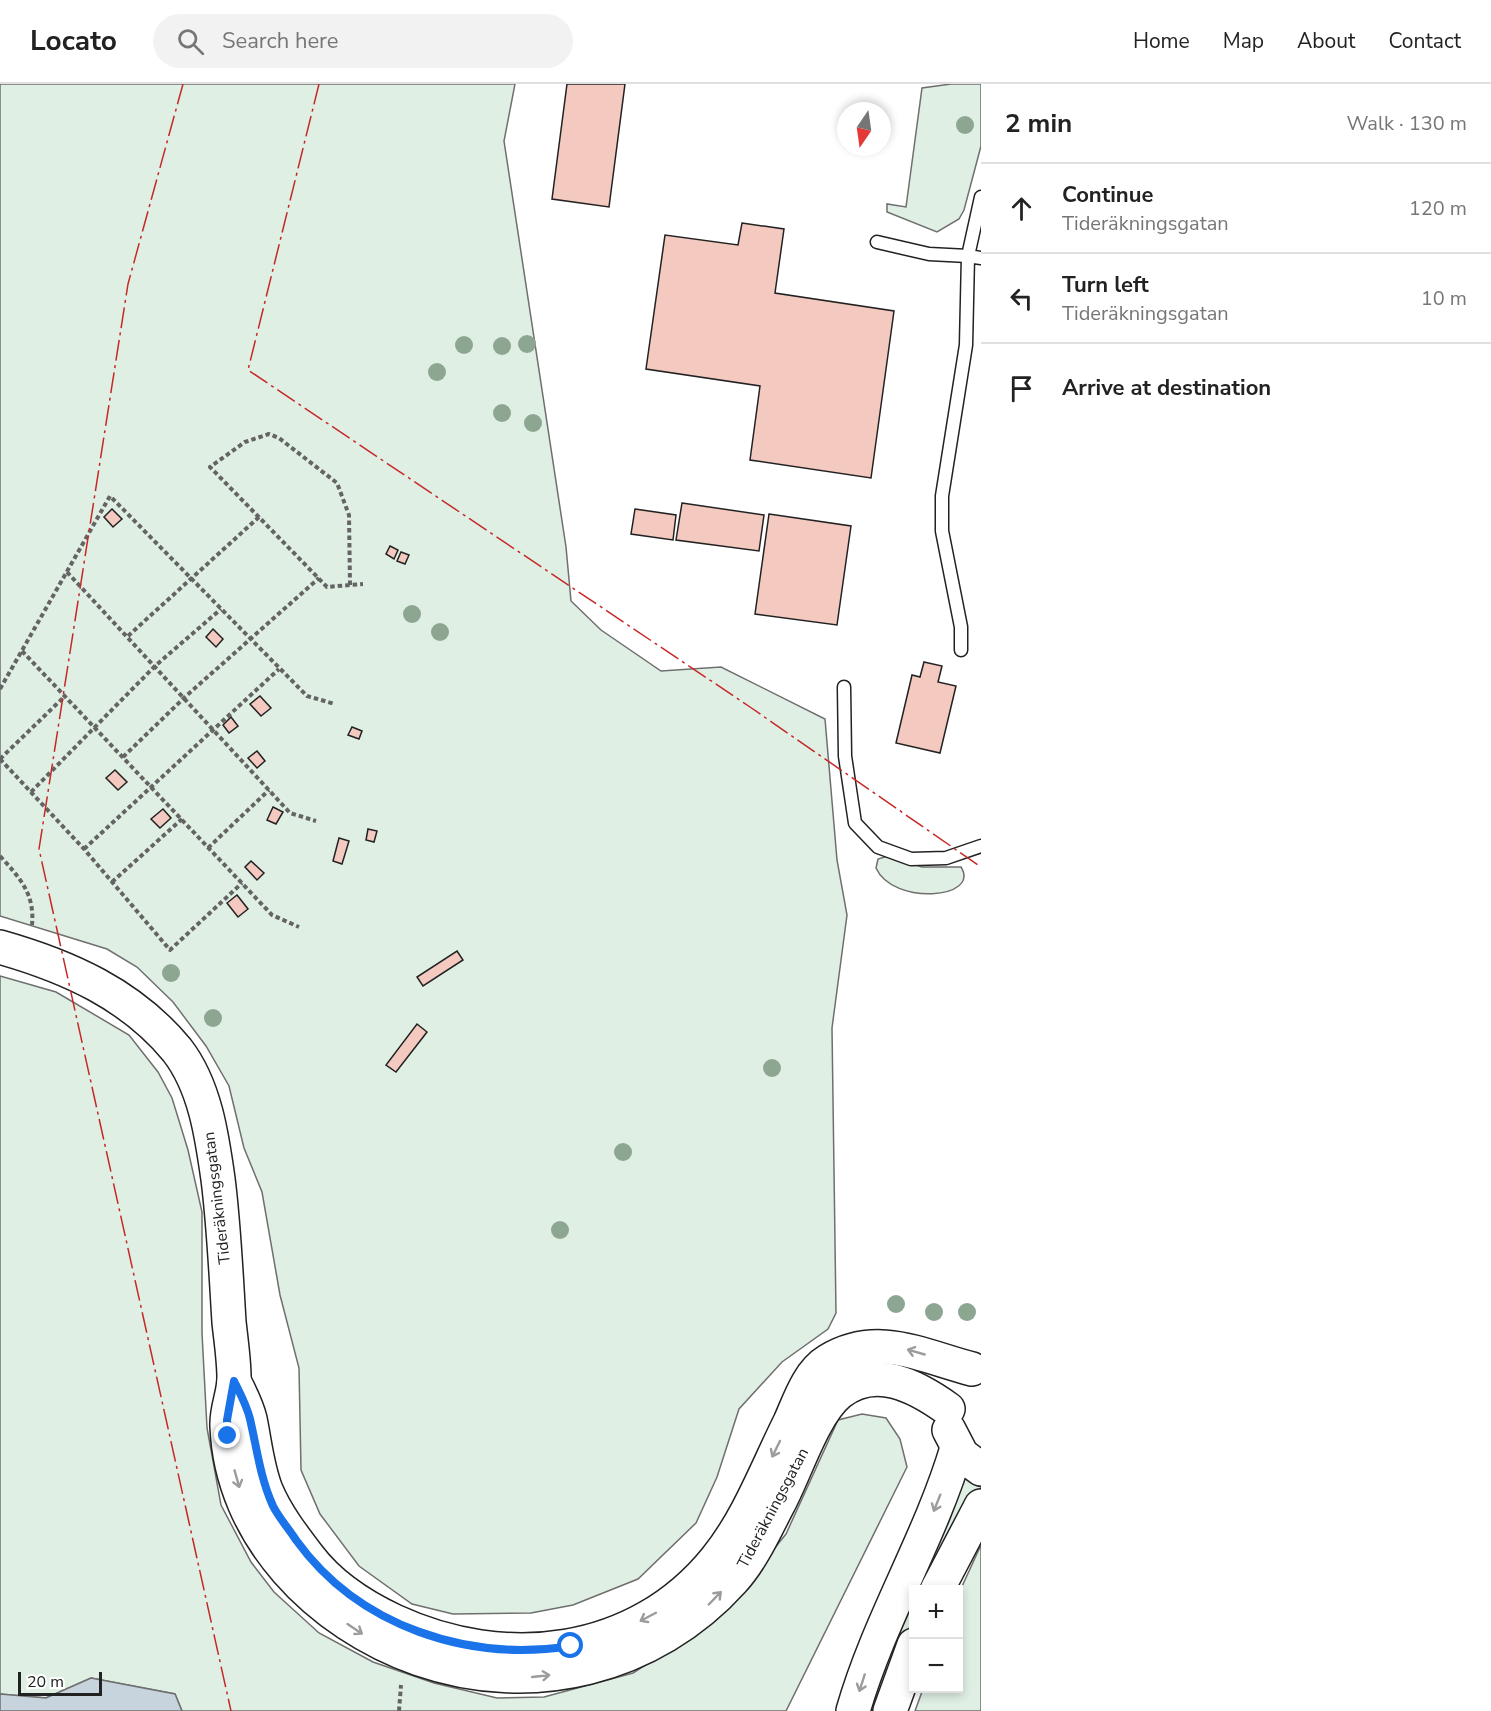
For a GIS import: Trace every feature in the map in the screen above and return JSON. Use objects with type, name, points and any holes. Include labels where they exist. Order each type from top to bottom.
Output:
[{"type":"street","name":"Tideräkningsgatan","points":[[0,947],[71,970],[111,993],[151,1023],[179,1053],[206,1113],[214,1147],[223,1219],[234,1381],[227,1420],[235,1474],[243,1501],[273,1552],[300,1586],[363,1635],[389,1648],[447,1668],[514,1677],[577,1672],[648,1647],[689,1622],[735,1578],[780,1502],[825,1409],[844,1389],[873,1378],[890,1379],[909,1385],[948,1409]]},
{"type":"street","name":"Tideräkningsgatan","points":[[234,1381],[250,1417],[259,1468],[275,1510],[310,1558],[328,1577],[372,1611],[433,1638],[477,1648],[522,1651],[543,1650],[601,1638],[657,1612],[698,1580],[729,1539],[747,1509],[809,1382],[826,1362],[857,1348],[891,1345],[977,1367]]},
{"type":"street","points":[[977,1367],[954,1390],[948,1409],[949,1429],[957,1448],[967,1460],[981,1469]]},
{"type":"street","points":[[853,1711],[875,1643],[930,1520],[957,1448]]},
{"type":"street","points":[[940,1585],[981,1506]]},
{"type":"street","points":[[890,1711],[909,1658]]},
{"type":"lane","points":[[961,650],[961,627],[942,531],[942,496],[964,366],[968,256],[981,197]]},
{"type":"lane","points":[[877,242],[929,254],[981,258]]},
{"type":"lane","points":[[844,687],[845,756],[855,823],[878,847],[911,859],[946,858],[981,846]]},
{"type":"path","points":[[350,585],[349,515],[337,483],[279,438],[269,434],[245,442],[210,467],[327,586],[350,585],[363,584]]},
{"type":"path","points":[[0,689],[110,496],[307,696],[335,704]]},
{"type":"path","points":[[128,636],[259,518]]},
{"type":"path","points":[[67,572],[290,813],[316,821]]},
{"type":"path","points":[[123,757],[184,697],[319,579]]},
{"type":"path","points":[[31,792],[155,666],[221,609]]},
{"type":"path","points":[[22,651],[272,915],[299,927]]},
{"type":"path","points":[[84,849],[279,669]]},
{"type":"path","points":[[65,696],[0,759],[84,849],[170,950],[242,883]]},
{"type":"path","points":[[208,848],[269,790]]},
{"type":"path","points":[[112,882],[182,819]]},
{"type":"path","points":[[0,856],[26,885],[32,899],[32,933]]},
{"type":"path","points":[[399,1711],[402,1677]]},
{"type":"green space","points":[[0,84],[515,84],[504,141],[566,547],[571,601],[601,630],[661,671],[721,667],[825,719],[837,860],[847,915],[832,1028],[836,1313],[828,1329],[782,1362],[739,1409],[717,1477],[696,1523],[638,1579],[573,1605],[531,1613],[453,1614],[412,1604],[359,1566],[320,1514],[301,1470],[299,1368],[280,1295],[262,1192],[244,1148],[229,1086],[206,1046],[173,1002],[137,967],[107,949],[0,916]]},
{"type":"green space","points":[[951,84],[981,84],[981,146],[964,210],[959,219],[937,232],[887,212],[887,204],[906,207],[922,88]]},
{"type":"green space","points":[[888,856],[922,867],[961,867],[964,878],[959,886],[947,891],[932,894],[916,893],[899,888],[885,880],[876,868],[878,859]]},
{"type":"green space","points":[[0,976],[56,992],[129,1035],[158,1072],[172,1098],[188,1150],[202,1212],[202,1333],[207,1428],[221,1505],[251,1562],[274,1592],[319,1633],[373,1662],[434,1683],[497,1698],[544,1697],[633,1673],[716,1620],[786,1534],[838,1420],[862,1414],[886,1418],[900,1439],[907,1467],[786,1711],[182,1711],[175,1694],[91,1678],[46,1698],[0,1694]]},
{"type":"green space","points":[[964,1471],[981,1481],[981,1487],[941,1556],[928,1585],[909,1585]]},
{"type":"green space","points":[[981,1545],[981,1711],[915,1711],[922,1693],[963,1693],[963,1585]]},
{"type":"green space","points":[[909,1586],[909,1630],[879,1711],[864,1711]]},
{"type":"shaded area","points":[[91,1678],[175,1694],[182,1711],[0,1711],[0,1694],[46,1698]]},
{"type":"building","points":[[567,84],[625,84],[609,207],[552,199]]},
{"type":"building","points":[[742,223],[784,229],[775,293],[894,311],[871,478],[750,460],[760,386],[646,369],[665,235],[738,245]]},
{"type":"building","points":[[682,503],[764,515],[759,551],[676,540]]},
{"type":"building","points":[[112,509],[122,519],[113,527],[104,517]]},
{"type":"building","points":[[635,509],[676,515],[673,540],[631,534]]},
{"type":"building","points":[[769,514],[851,526],[837,625],[755,614]]},
{"type":"building","points":[[390,546],[398,550],[394,559],[386,554]]},
{"type":"building","points":[[401,552],[409,555],[405,564],[397,561]]},
{"type":"building","points":[[213,629],[223,639],[216,647],[206,637]]},
{"type":"building","points":[[924,662],[942,666],[938,682],[956,686],[940,753],[896,743],[912,675],[920,677]]},
{"type":"building","points":[[260,696],[271,708],[261,716],[250,704]]},
{"type":"building","points":[[231,717],[238,726],[229,733],[223,725]]},
{"type":"building","points":[[352,727],[362,731],[359,739],[348,735]]},
{"type":"building","points":[[257,751],[265,761],[257,768],[248,758]]},
{"type":"building","points":[[115,770],[127,782],[118,790],[106,778]]},
{"type":"building","points":[[273,807],[283,812],[276,824],[267,820]]},
{"type":"building","points":[[163,809],[171,818],[160,828],[151,819]]},
{"type":"building","points":[[368,829],[377,831],[374,842],[366,840]]},
{"type":"building","points":[[339,838],[349,841],[342,864],[333,861]]},
{"type":"building","points":[[251,861],[264,873],[257,880],[245,867]]},
{"type":"building","points":[[237,895],[248,909],[238,917],[227,903]]},
{"type":"building","points":[[457,951],[463,960],[423,986],[417,977]]},
{"type":"building","points":[[417,1024],[427,1032],[396,1072],[386,1065]]},
{"type":"power","points":[[183,84],[128,284],[39,849],[231,1711]]},
{"type":"power","points":[[319,84],[248,370],[750,707],[981,867]]},
{"type":"route","points":[[228,1436],[227,1420],[234,1381],[250,1417],[259,1468],[275,1510],[310,1558],[328,1577],[372,1611],[433,1638],[477,1648],[522,1651],[571,1646]]}]
